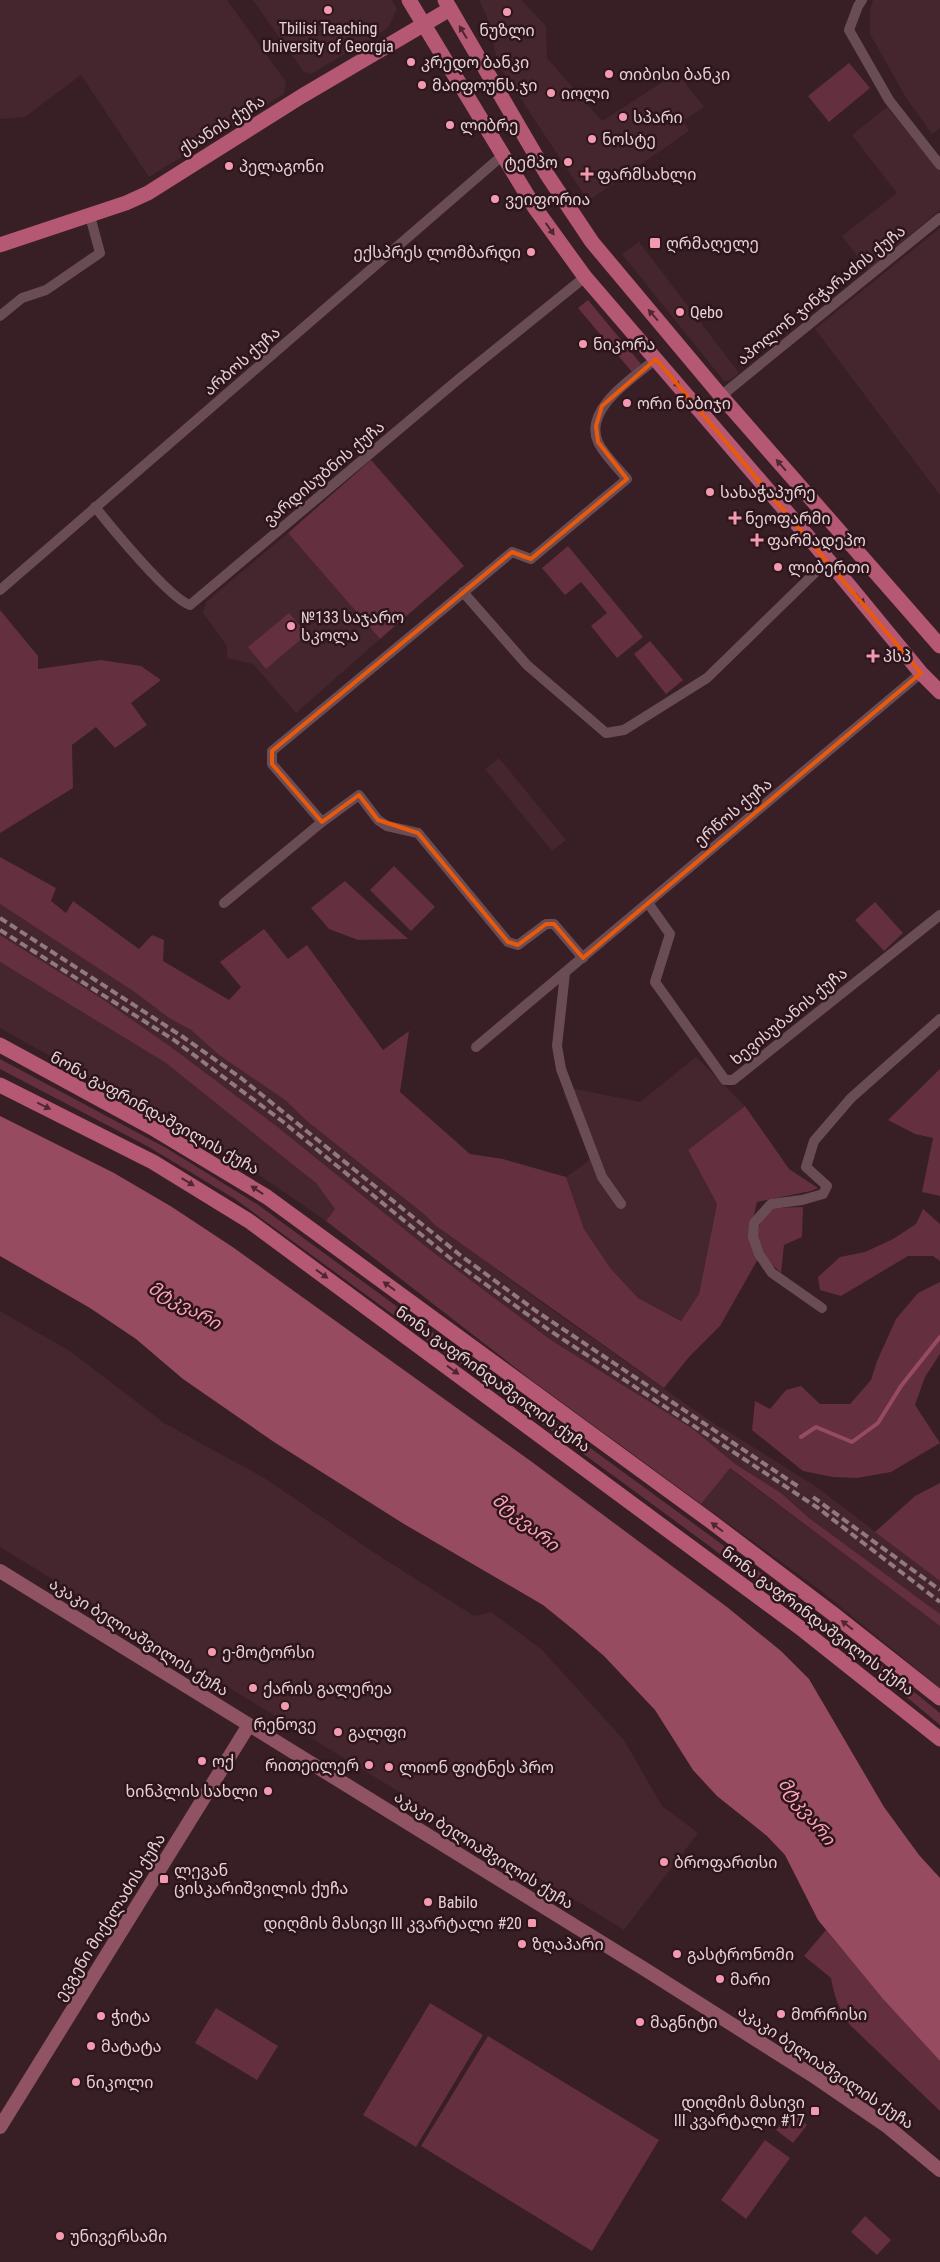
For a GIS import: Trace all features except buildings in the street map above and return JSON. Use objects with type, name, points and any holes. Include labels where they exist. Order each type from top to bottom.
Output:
[{"type":"main road","points":[[409,0],[535,208],[574,263],[933,681]]},
{"type":"main road","points":[[448,4],[546,174],[594,246],[721,396],[940,646]]},
{"type":"main road","name":"ქსანის ქუჩა","points":[[0,244],[90,216],[148,192],[302,96],[423,24],[448,4]]},
{"type":"main road","points":[[574,263],[583,264],[589,262],[593,258],[594,246]]},
{"type":"main road","points":[[598,292],[598,284],[603,277],[609,274],[618,276]]},
{"type":"main road","name":"ნონა გაფრინდაშვილის ქუჩა","points":[[0,1045],[156,1130],[267,1197],[724,1532],[832,1613],[940,1698]]},
{"type":"main road","name":"ნონა გაფრინდაშვილის ქუჩა","points":[[0,1086],[154,1162],[249,1221],[799,1626],[940,1739]]},
{"type":"main road","name":"აკაკი ბელიაშვილის ქუჩა","points":[[0,1571],[646,1970],[812,2075],[888,2127],[940,2170]]},
{"type":"main road","name":"ევგენი მიქელაძის ქუჩა","points":[[0,2127],[249,1726]]},
{"type":"street","points":[[862,0],[849,30],[889,100],[940,165]]},
{"type":"street","name":"არბოს ქუჩა","points":[[0,590],[503,155]]},
{"type":"street","points":[[0,316],[22,298],[46,290],[100,253],[90,216]]},
{"type":"street","name":"აპოლონ ჯინჭარაძის ქუჩა","points":[[721,396],[940,218]]},
{"type":"street","name":"ვარდისუბნის ქუჩა","points":[[96,507],[118,535],[177,598],[183,603],[190,605],[460,378],[585,277]]},
{"type":"street","points":[[322,822],[272,764],[272,751],[512,552],[531,559],[627,479],[598,442],[596,426],[602,406],[656,359]]},
{"type":"street","points":[[463,592],[527,665],[606,733],[624,730],[707,678],[828,560]]},
{"type":"street","name":"ერწოს ქუჩა","points":[[476,1047],[648,903],[933,681]]},
{"type":"street","points":[[224,903],[322,822],[359,795],[378,820],[387,826],[418,833],[508,942],[518,945],[546,924],[554,924],[583,958]]},
{"type":"street","name":"ხევისუბანის ქუჩა","points":[[648,903],[662,920],[670,934],[655,982],[725,1080],[734,1080],[940,915]]},
{"type":"street","points":[[565,973],[557,1046],[561,1069],[602,1177],[621,1204]]},
{"type":"street","points":[[822,1308],[772,1273],[756,1246],[753,1237],[754,1223],[771,1204],[802,1200],[822,1194],[827,1186],[806,1167],[814,1140],[851,1098],[940,1019]]},
{"type":"highlighted area","points":[[656,359],[921,673],[583,958],[554,924],[546,924],[518,945],[508,942],[418,833],[378,820],[359,795],[322,822],[272,764],[272,751],[512,552],[531,559],[627,479],[598,442],[596,426],[602,406]]},
{"type":"shaded area","points":[[0,0],[227,0],[286,82],[284,94],[149,177],[81,75],[25,117],[0,119]]},
{"type":"shaded area","points":[[253,0],[392,0],[397,9],[388,28],[311,74],[304,72]]},
{"type":"shaded area","points":[[479,0],[521,0],[546,26],[547,58],[602,121],[677,73],[704,107],[683,121],[689,131],[588,201],[498,64],[487,17]]},
{"type":"shaded area","points":[[873,0],[940,0],[940,128],[932,134],[905,96],[870,34],[870,11]]},
{"type":"shaded area","points":[[849,63],[870,88],[829,122],[808,96]]},
{"type":"shaded area","points":[[887,107],[940,172],[940,210],[868,270],[842,236],[897,193],[852,135]]},
{"type":"shaded area","points":[[940,228],[940,495],[815,329]]},
{"type":"shaded area","points":[[639,242],[739,373],[729,381],[724,381],[622,254]]},
{"type":"shaded area","points":[[588,300],[641,364],[632,372],[578,308]]},
{"type":"shaded area","points":[[371,460],[464,566],[380,639],[288,533]]},
{"type":"shaded area","name":"№133 საჯარო სკოლა","points":[[288,533],[380,639],[296,713],[253,664],[227,658],[227,646],[203,613],[206,602]]},
{"type":"shaded area","points":[[568,546],[643,637],[617,658],[591,626],[607,613],[581,582],[565,595],[542,568]]},
{"type":"shaded area","points":[[0,610],[38,656],[38,669],[101,660],[141,666],[161,680],[131,703],[147,725],[115,748],[96,727],[72,745],[73,788],[0,833]]},
{"type":"shaded area","points":[[289,613],[307,634],[266,669],[248,647]]},
{"type":"shaded area","points":[[650,641],[683,680],[666,694],[634,654]]},
{"type":"shaded area","points":[[499,758],[566,840],[552,851],[485,769]]},
{"type":"shaded area","points":[[0,857],[56,888],[51,901],[66,913],[73,901],[139,949],[152,935],[164,940],[163,961],[229,1000],[241,987],[220,962],[264,929],[288,959],[307,945],[383,1050],[409,1031],[400,1092],[470,1154],[503,1159],[566,1177],[584,1229],[611,1269],[638,1298],[681,1321],[699,1294],[717,1204],[688,1150],[745,1106],[789,1169],[818,1188],[757,1202],[749,1237],[758,1259],[720,1326],[689,1357],[664,1388],[436,1226],[425,1215],[308,1122],[285,1100],[219,1055],[191,1030],[169,1018],[136,993],[0,904]]},
{"type":"shaded area","points":[[394,866],[435,907],[411,931],[370,890]]},
{"type":"shaded area","points":[[345,881],[408,939],[358,940],[329,929],[311,908]]},
{"type":"shaded area","points":[[875,902],[903,933],[884,951],[855,920]]},
{"type":"shaded area","points":[[0,904],[136,993],[169,1018],[191,1030],[219,1055],[285,1100],[308,1122],[425,1215],[436,1226],[562,1317],[719,1427],[818,1488],[940,1581],[940,1614],[809,1518],[781,1493],[734,1463],[693,1429],[551,1340],[429,1249],[275,1125],[171,1047],[101,998],[0,935]]},
{"type":"shaded area","points":[[0,935],[101,998],[171,1047],[275,1125],[429,1249],[551,1340],[693,1429],[734,1463],[781,1493],[809,1518],[940,1614],[940,1626],[730,1468],[701,1504],[530,1379],[326,1221],[335,1209],[316,1183],[166,1063],[0,962]]},
{"type":"shaded area","points":[[0,962],[166,1063],[240,1120],[316,1183],[335,1209],[326,1221],[243,1164],[0,1028]]},
{"type":"shaded area","points":[[696,1057],[745,1106],[688,1150],[717,1204],[699,1294],[682,1321],[638,1298],[611,1269],[584,1229],[566,1177],[590,1160],[563,1092],[571,1088],[640,1102]]},
{"type":"shaded area","points":[[0,1059],[168,1149],[257,1204],[753,1567],[870,1656],[940,1713],[940,1725],[880,1675],[708,1545],[235,1199],[147,1146],[0,1069]]},
{"type":"shaded area","points":[[940,1069],[940,1196],[922,1192],[933,1138],[915,1134],[888,1120]]},
{"type":"shaded area","points":[[803,1207],[802,1237],[784,1245],[781,1273],[766,1257],[759,1245],[758,1231],[760,1224],[773,1208]]},
{"type":"shaded area","points":[[923,1209],[940,1224],[940,1261],[933,1256],[908,1256],[841,1296],[820,1290],[818,1277],[840,1257],[865,1252],[893,1239],[916,1224]]},
{"type":"shaded area","points":[[940,1282],[940,1354],[925,1377],[915,1405],[940,1443],[891,1472],[857,1478],[833,1477],[803,1471],[752,1430],[755,1401],[770,1409],[786,1390],[801,1386],[820,1404],[850,1404],[871,1380],[877,1361],[896,1319],[918,1293]]},
{"type":"shaded area","points":[[0,1311],[70,1351],[164,1423],[266,1479],[370,1550],[474,1616],[491,1612],[541,1649],[624,1740],[662,1806],[698,1833],[624,1930],[0,1547]]},
{"type":"shaded area","points":[[729,1468],[940,1626],[940,1688],[820,1590],[701,1504]]},
{"type":"shaded area","points":[[940,1483],[940,1581],[875,1532],[915,1496]]},
{"type":"shaded area","points":[[826,1930],[883,1999],[940,2061],[940,2111],[850,2025],[838,2003],[831,1978],[804,1956]]},
{"type":"shaded area","points":[[430,2003],[483,2035],[416,2147],[363,2115]]},
{"type":"shaded area","points":[[216,2008],[278,2046],[257,2080],[195,2043]]},
{"type":"shaded area","points":[[488,2036],[659,2140],[592,2251],[421,2146]]},
{"type":"shaded area","points":[[791,2112],[807,2125],[793,2143],[776,2130]]},
{"type":"shaded area","points":[[765,2140],[790,2158],[746,2219],[721,2200]]},
{"type":"shaded area","points":[[865,2216],[891,2240],[877,2255],[851,2232]]},
{"type":"water","name":"მტკვარი","points":[[0,1116],[114,1173],[172,1207],[234,1248],[532,1462],[727,1607],[781,1651],[809,1679],[884,1807],[919,1855],[940,1878],[940,2061],[883,1999],[818,1920],[785,1855],[767,1836],[717,1796],[693,1770],[655,1710],[604,1656],[575,1631],[543,1605],[404,1524],[274,1442],[183,1379],[136,1339],[90,1308],[0,1256]]},
{"type":"waterway","points":[[801,1437],[816,1427],[852,1442],[878,1423],[901,1386],[940,1337]]},
{"type":"railway","points":[[0,918],[183,1037],[241,1078],[460,1255],[536,1311],[799,1487]]},
{"type":"railway","points":[[0,930],[174,1040],[282,1121],[456,1263],[549,1330],[818,1508],[940,1602]]},
{"type":"railway","points":[[813,1497],[940,1590]]},
{"type":"place","name":"Tbilisi Teaching University of Georgia","points":[[328,10]]},
{"type":"place","name":"ნუზლი","points":[[507,12]]},
{"type":"place","name":"კრედო ბანკი","points":[[411,62]]},
{"type":"place","name":"თიბისი ბანკი","points":[[609,74]]},
{"type":"place","name":"მაიფოუნს.ჯი","points":[[422,85]]},
{"type":"place","name":"იოლი","points":[[551,93]]},
{"type":"place","name":"სპარი","points":[[623,117]]},
{"type":"place","name":"ლიბრე","points":[[450,125]]},
{"type":"place","name":"ნოსტე","points":[[592,139]]},
{"type":"place","name":"ტემპო","points":[[568,162]]},
{"type":"place","name":"პელაგონი","points":[[229,166]]},
{"type":"place","name":"ფარმსახლი","points":[[587,174]]},
{"type":"place","name":"ვეიფორია","points":[[495,199]]},
{"type":"place","name":"ღრმაღელე","points":[[655,243]]},
{"type":"place","name":"ექსპრეს ლომბარდი","points":[[531,252]]},
{"type":"place","name":"Qebo","points":[[680,312]]},
{"type":"place","name":"ნიკორა","points":[[583,344]]},
{"type":"place","name":"ორი ნაბიჯი","points":[[627,403]]},
{"type":"place","name":"სახაჭაპურე","points":[[710,492]]},
{"type":"place","name":"ნეოფარმი","points":[[735,518]]},
{"type":"place","name":"ფარმადეპო","points":[[757,540]]},
{"type":"place","name":"ლიბერთი","points":[[778,567]]},
{"type":"place","name":"№133 საჯარო სკოლა","points":[[291,626]]},
{"type":"place","name":"პსპ","points":[[873,656]]},
{"type":"place","name":"ე-მოტორსი","points":[[212,1652]]},
{"type":"place","name":"ქარის გალერეა","points":[[253,1688]]},
{"type":"place","name":"რენოვე","points":[[285,1706]]},
{"type":"place","name":"გალფი","points":[[338,1732]]},
{"type":"place","name":"ოქ","points":[[202,1761]]},
{"type":"place","name":"რითეილერ","points":[[369,1765]]},
{"type":"place","name":"ლიონ ფიტნეს პრო","points":[[389,1767]]},
{"type":"place","name":"ხინპლის სახლი","points":[[268,1791]]},
{"type":"place","name":"ბროფართსი","points":[[664,1862]]},
{"type":"place","name":"ლევან ცისკარიშვილის ქუჩა","points":[[164,1879]]},
{"type":"place","name":"Babilo","points":[[428,1902]]},
{"type":"place","name":"დიღმის მასივი III კვარტალი #20","points":[[532,1923]]},
{"type":"place","name":"ზღაპარი","points":[[522,1944]]},
{"type":"place","name":"გასტრონომი","points":[[677,1954]]},
{"type":"place","name":"მარი","points":[[720,1979]]},
{"type":"place","name":"მორრისი","points":[[781,2014]]},
{"type":"place","name":"ჭიტა","points":[[101,2016]]},
{"type":"place","name":"მაგნიტი","points":[[640,2022]]},
{"type":"place","name":"მატატა","points":[[91,2046]]},
{"type":"place","name":"ნიკოლი","points":[[76,2082]]},
{"type":"place","name":"დიღმის მასივი III კვარტალი #17","points":[[815,2111]]},
{"type":"place","name":"უნივერსამი","points":[[60,2236]]}]
